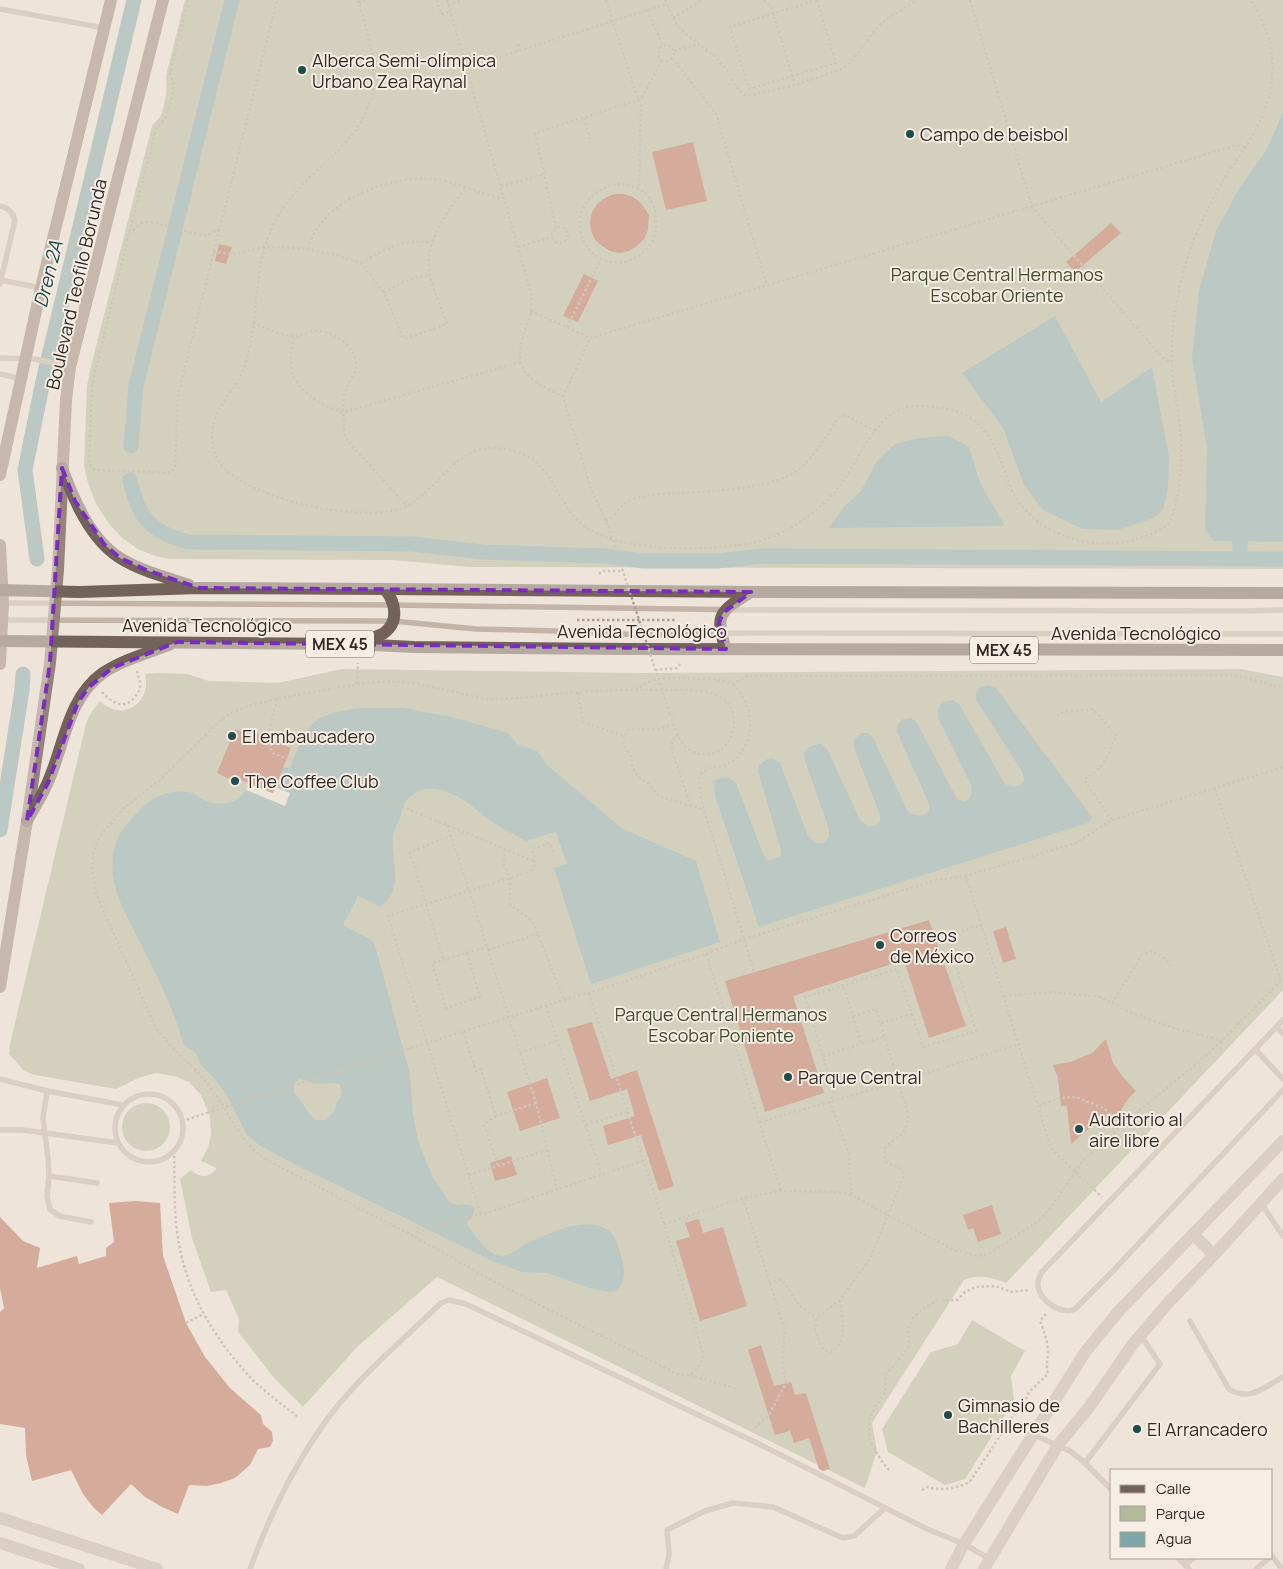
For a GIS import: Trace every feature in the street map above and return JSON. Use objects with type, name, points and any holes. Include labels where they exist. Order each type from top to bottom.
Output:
[{"type":"main road","name":"Boulevard Teofilo Borunda","points":[[0,475],[3,441],[21,379],[30,358],[41,288],[111,0]]},
{"type":"main road","name":"Boulevard Teofilo Borunda","points":[[0,987],[27,821],[48,641],[54,619],[53,596],[66,400],[65,365],[163,0]]},
{"type":"main road","points":[[62,468],[75,501],[86,520],[104,544],[120,558],[146,570],[199,588]]},
{"type":"main road","points":[[0,545],[4,641],[0,664]]},
{"type":"main road","name":"Avenida Tecnológico","points":[[1,590],[53,596],[199,588],[1283,593]]},
{"type":"main road","points":[[354,644],[382,634],[394,621],[392,598],[385,588]]},
{"type":"main road","points":[[726,649],[720,634],[719,623],[723,613],[751,592]]},
{"type":"main road","name":"Avenida Tecnológico","points":[[4,641],[354,644],[414,647],[1283,650]]},
{"type":"main road","points":[[27,821],[48,784],[70,720],[78,702],[89,686],[112,668],[177,642]]},
{"type":"street","points":[[952,1569],[964,1544],[1086,1351],[1118,1312],[1283,1141]]},
{"type":"street","points":[[987,1564],[1058,1446],[1090,1406],[1112,1372],[1140,1335],[1283,1179]]},
{"type":"street","points":[[1194,1234],[1214,1255]]},
{"type":"street","points":[[0,1518],[157,1569]]},
{"type":"street","points":[[0,1543],[79,1569]]},
{"type":"lane","points":[[0,8],[104,28]]},
{"type":"lane","points":[[0,206],[8,209],[13,214],[15,220],[0,280],[41,288]]},
{"type":"lane","points":[[0,358],[30,358],[65,365]]},
{"type":"lane","points":[[0,374],[21,379]]},
{"type":"lane","points":[[2,603],[53,596],[393,605],[726,610],[1283,610]]},
{"type":"lane","points":[[2,620],[394,621],[476,629],[598,632],[637,635],[1283,634]]},
{"type":"lane","points":[[1283,1020],[1042,1272],[1038,1280],[1038,1288],[1043,1297],[1053,1306],[1069,1312],[1075,1309],[1283,1090]]},
{"type":"lane","points":[[1277,1027],[1283,1034]]},
{"type":"lane","points":[[1255,1049],[1283,1079]]},
{"type":"lane","points":[[0,1079],[47,1091],[123,1105]]},
{"type":"lane","points":[[47,1091],[43,1118],[49,1176],[47,1197],[50,1209],[59,1216],[91,1222]]},
{"type":"lane","points":[[141,1094],[162,1096],[178,1110],[182,1121],[180,1141],[174,1150],[165,1157],[155,1161],[144,1162],[129,1155],[118,1143],[115,1133],[115,1123],[123,1105],[131,1098],[141,1094]]},
{"type":"lane","points":[[0,1130],[23,1130],[118,1143]]},
{"type":"lane","points":[[49,1176],[96,1183]]},
{"type":"lane","points":[[1261,1203],[1283,1236]]},
{"type":"lane","points":[[250,1569],[264,1531],[286,1485],[311,1443],[332,1413],[398,1344],[441,1303],[449,1300],[466,1304],[885,1508],[964,1544],[987,1564]]},
{"type":"lane","points":[[1190,1321],[1229,1389],[1237,1394],[1252,1393],[1283,1377]]},
{"type":"lane","points":[[1085,1463],[1160,1364],[1140,1335]]},
{"type":"lane","points":[[1034,1436],[1070,1451],[1110,1488]]},
{"type":"lane","points":[[666,1569],[669,1554],[667,1530],[705,1511],[733,1503],[773,1507],[842,1538],[854,1536],[885,1508]]},
{"type":"lane","points":[[1256,1569],[1268,1559]]},
{"type":"lane","points":[[1272,1559],[1282,1569]]},
{"type":"path","points":[[188,0],[170,73],[174,85],[171,101],[166,117],[156,129],[92,385],[89,460],[95,470],[168,473],[175,466],[178,395],[277,0]]},
{"type":"path","points":[[365,0],[359,2],[371,44],[374,64],[374,87],[369,106],[360,125],[349,141],[311,174],[282,210],[264,247],[249,346],[242,371],[215,418],[212,441],[219,461],[228,472],[244,482],[296,503],[329,509],[375,513],[407,506],[429,489],[454,463],[469,452],[482,448],[503,448],[519,452],[535,461],[554,483],[572,513],[585,526],[604,536],[626,543],[659,547],[705,548],[746,544],[769,538],[800,522],[838,488],[875,430],[889,416],[901,409],[922,406],[949,408],[970,416],[984,428],[1000,458],[1012,491],[1022,507],[1035,520],[1050,530],[1080,541],[1099,543],[1124,542],[1142,538],[1167,525],[1173,516],[1181,470],[1182,436],[1172,363],[1173,326],[1178,291],[1199,226],[1226,175],[1246,147],[1261,121],[1272,93],[1275,69],[1271,42],[1266,25],[1251,0]]},
{"type":"path","points":[[437,0],[441,14],[450,12]]},
{"type":"path","points":[[447,0],[531,292],[531,310],[520,350],[521,362],[526,373],[535,381],[563,397]]},
{"type":"path","points":[[448,4],[464,0]]},
{"type":"path","points":[[606,0],[641,105],[639,188]]},
{"type":"path","points":[[665,0],[673,18],[684,32],[712,54],[725,67],[733,84],[741,93],[748,96],[842,70],[881,24],[917,0]]},
{"type":"path","points":[[673,18],[702,0]]},
{"type":"path","points":[[764,0],[771,7],[794,84]]},
{"type":"path","points":[[817,0],[836,63],[749,90],[730,27],[773,14],[817,0]]},
{"type":"path","points":[[970,0],[1032,207],[1163,358],[1172,363]]},
{"type":"path","points":[[467,67],[667,4]]},
{"type":"path","points":[[647,10],[663,46]]},
{"type":"path","points":[[518,44],[519,51]]},
{"type":"path","points":[[674,51],[698,44]]},
{"type":"path","points":[[663,46],[671,47],[674,51]]},
{"type":"path","points":[[663,46],[658,52],[662,60],[668,61],[672,58],[674,51]]},
{"type":"path","points":[[672,58],[716,114],[767,286]]},
{"type":"path","points":[[556,228],[561,227],[566,230],[568,235],[567,240],[560,244],[555,242],[552,237],[556,228],[535,133],[638,100],[643,96],[662,60]]},
{"type":"path","points":[[584,118],[591,143]]},
{"type":"path","points":[[531,310],[590,338],[1234,146],[1246,147]]},
{"type":"path","points":[[501,186],[543,175]]},
{"type":"path","points":[[308,249],[314,234],[334,210],[371,189],[404,180],[434,179],[466,186],[493,197],[505,198]]},
{"type":"path","points":[[627,184],[639,188],[645,192],[652,202],[656,215],[656,228],[652,240],[646,250],[630,260],[613,262],[601,259],[590,251],[583,240],[579,227],[580,214],[586,202],[596,192],[606,186],[627,184]]},
{"type":"path","points":[[213,252],[234,254],[264,247],[308,249],[361,263],[384,293],[404,339],[447,324],[430,275],[429,258],[432,242],[440,225],[466,186]]},
{"type":"path","points":[[129,233],[146,222],[206,236],[219,229]]},
{"type":"path","points":[[518,247],[552,237]]},
{"type":"path","points":[[361,263],[388,247],[404,242],[432,242]]},
{"type":"path","points":[[567,328],[601,259]]},
{"type":"path","points":[[384,293],[399,283],[417,276],[430,275]]},
{"type":"path","points":[[253,323],[294,336],[312,331],[322,331],[338,338],[350,347],[356,363],[355,371],[345,393],[345,435],[347,440],[407,506]]},
{"type":"path","points":[[294,336],[290,358],[294,378],[306,393],[318,402],[334,410],[344,412],[521,362]]},
{"type":"path","points":[[590,338],[563,397],[591,489],[608,526],[655,670],[670,714],[678,734],[686,747],[693,752],[704,754],[717,752],[727,745],[734,734],[734,719],[730,706],[718,696],[707,693],[634,690],[488,699],[400,682],[357,684],[278,699],[248,706],[232,712],[222,719],[161,779],[124,808],[100,836],[93,854],[92,867],[96,894],[160,1035],[197,1070],[223,1103],[241,1137],[254,1152],[265,1160],[415,1237],[500,1285],[677,1374],[690,1375],[737,1389]]},
{"type":"path","points":[[606,521],[629,501],[640,497],[724,490],[756,485],[791,474],[802,467],[818,448],[839,417],[846,416],[875,430]]},
{"type":"path","points":[[599,574],[602,571],[623,571]]},
{"type":"path","points":[[357,684],[358,664]]},
{"type":"path","points":[[655,670],[677,668],[680,664]]},
{"type":"path","points":[[101,691],[109,701],[115,704],[122,705],[132,701],[140,690],[137,671]]},
{"type":"path","points":[[733,684],[748,676],[1228,675],[1283,688]]},
{"type":"path","points":[[634,690],[653,680],[668,678],[715,679],[733,684],[742,693],[748,706],[751,721],[748,739],[741,752],[732,762],[723,767],[702,772],[699,779],[704,810],[754,972]]},
{"type":"path","points":[[578,692],[583,722],[624,736]]},
{"type":"path","points":[[278,699],[269,739],[269,745],[273,753],[536,862]]},
{"type":"path","points":[[1057,716],[1063,712],[1093,709],[1116,735],[1104,765],[1084,780],[1112,820]]},
{"type":"path","points":[[674,724],[659,729],[630,729],[624,736],[623,744],[632,758],[632,767],[638,777],[647,782],[659,796],[704,810]]},
{"type":"path","points":[[678,734],[672,741],[672,751],[691,806]]},
{"type":"path","points":[[182,1121],[508,1017],[590,993],[706,954],[744,939],[937,880],[966,876],[1076,844],[1112,820],[1283,767]]},
{"type":"path","points":[[664,1224],[742,1198],[781,1191],[838,1192],[852,1195],[954,1250],[978,1256],[989,1254],[1037,1222],[1052,1206],[1084,1160],[1207,1055],[1282,980],[1215,789]]},
{"type":"path","points":[[447,825],[536,1103],[557,1189]]},
{"type":"path","points":[[443,959],[410,852],[451,836]]},
{"type":"path","points":[[480,1212],[388,916],[529,872],[534,868],[536,862],[532,849],[550,843],[554,855]]},
{"type":"path","points":[[505,849],[504,865],[510,878],[510,903],[531,920],[539,934],[564,1000]]},
{"type":"path","points":[[966,876],[1050,1145],[1054,1152],[1109,1203]]},
{"type":"path","points":[[852,1195],[849,1170],[850,1154],[830,1102],[834,1093],[805,997],[898,969],[923,1047],[976,1031],[947,936],[982,925]]},
{"type":"path","points":[[467,953],[480,997],[446,1008],[432,963],[443,959],[539,934]]},
{"type":"path","points":[[1112,1003],[1142,955],[1151,951],[1161,955],[1171,966]]},
{"type":"path","points":[[706,954],[781,1191]]},
{"type":"path","points":[[843,985],[861,1044]]},
{"type":"path","points":[[1004,996],[1052,992],[1100,997],[1176,1030],[1222,1040]]},
{"type":"path","points":[[590,993],[703,1353],[702,1362],[695,1372],[690,1375]]},
{"type":"path","points":[[546,1006],[601,1173]]},
{"type":"path","points":[[840,1300],[842,1342],[837,1349],[830,1352],[823,1350],[815,1331],[817,1318],[840,1300],[870,1259],[903,1178],[903,1172],[896,1165],[886,1162],[884,1151],[888,1145],[900,1137],[908,1120],[907,1105],[876,1010],[853,1016]]},
{"type":"path","points":[[881,1023],[912,1014]]},
{"type":"path","points":[[464,1032],[476,1071],[481,1069],[496,1116]]},
{"type":"path","points":[[823,1056],[884,1037]]},
{"type":"path","points":[[520,1053],[557,1041]]},
{"type":"path","points":[[760,1122],[1019,1044]]},
{"type":"path","points":[[1038,1106],[1059,1098],[1076,1097],[1104,1108],[1121,1127]]},
{"type":"path","points":[[212,1112],[211,1108],[223,1103]]},
{"type":"path","points":[[498,1166],[484,1124],[496,1116],[536,1103]]},
{"type":"path","points":[[586,1125],[628,1112]]},
{"type":"path","points":[[174,1150],[176,1225],[179,1248],[186,1275],[203,1314],[227,1349],[256,1383],[298,1417]]},
{"type":"path","points":[[469,1175],[548,1150]]},
{"type":"path","points":[[415,1237],[417,1233],[480,1212],[484,1214],[642,1160]]},
{"type":"path","points":[[742,1198],[785,1331],[782,1364],[786,1383],[769,1415],[744,1438]]},
{"type":"path","points":[[770,1283],[783,1281],[799,1305],[817,1318]]},
{"type":"path","points":[[889,1470],[870,1440],[868,1427],[870,1416],[885,1393],[886,1374],[905,1352],[909,1343],[908,1328],[914,1317],[924,1308],[937,1301],[957,1300],[964,1292],[976,1287],[996,1286],[1011,1292],[1038,1288]]},
{"type":"path","points":[[922,1490],[927,1487],[938,1490],[967,1483],[971,1480],[1017,1410],[1024,1404],[1029,1392],[1048,1374],[1045,1364],[1048,1354],[1045,1332],[1040,1320],[1053,1306]]},
{"type":"path","points":[[186,1323],[203,1314]]},
{"type":"highlighted area","points":[[62,468],[75,501],[104,544],[120,558],[146,570],[199,588],[751,592],[723,613],[719,623],[726,649],[177,642],[112,668],[89,687],[78,702],[48,783],[27,821],[50,663]]},
{"type":"green space","name":"Parque Central Hermanos Escobar Oriente","points":[[185,0],[1283,0],[1283,569],[470,567],[392,560],[169,559],[138,549],[122,538],[110,525],[96,504],[88,483],[84,466],[87,386],[152,126],[160,117],[163,108],[166,76]]},
{"type":"green space","name":"Parque Central Hermanos Escobar Poniente","points":[[342,669],[641,673],[1241,669],[1283,677],[1283,990],[1006,1283],[985,1277],[974,1277],[964,1280],[872,1423],[877,1451],[865,1488],[437,1277],[357,1347],[303,1407],[275,1379],[238,1332],[239,1319],[226,1290],[211,1292],[192,1238],[180,1179],[191,1170],[198,1175],[204,1176],[217,1168],[201,1161],[208,1148],[211,1134],[210,1116],[201,1095],[189,1082],[174,1076],[156,1073],[138,1078],[116,1089],[35,1075],[24,1071],[9,1054],[86,724],[89,716],[100,701],[117,710],[126,710],[133,707],[144,694],[145,674],[187,674],[209,681],[278,683]]},
{"type":"green space","points":[[146,1103],[155,1105],[163,1110],[168,1118],[170,1127],[168,1136],[163,1144],[155,1149],[146,1151],[137,1149],[129,1144],[124,1136],[122,1127],[124,1118],[129,1110],[137,1105]]},
{"type":"green space","name":"Gimnasio de Bachilleres","points":[[972,1320],[1025,1351],[1011,1376],[1014,1401],[965,1479],[945,1485],[888,1452],[882,1429],[931,1352],[958,1344]]},
{"type":"water","points":[[1283,113],[1283,542],[1213,541],[1205,529],[1207,449],[1192,357],[1199,291],[1216,231],[1239,189],[1267,149]]},
{"type":"water","points":[[1055,316],[1101,402],[1152,367],[1169,457],[1168,487],[1164,508],[1154,518],[1117,530],[1082,529],[1043,510],[1024,485],[1003,428],[962,373]]},
{"type":"water","points":[[949,436],[969,447],[980,483],[1005,526],[828,528],[845,506],[861,491],[877,461],[895,444],[918,438]]},
{"type":"water","points":[[988,685],[996,688],[1092,817],[1088,823],[759,927],[715,796],[714,781],[725,777],[736,783],[764,856],[769,861],[781,856],[781,850],[758,771],[760,764],[770,759],[775,759],[780,763],[808,836],[816,843],[824,843],[829,837],[829,829],[805,761],[804,753],[816,744],[822,744],[827,749],[860,820],[867,826],[874,826],[880,822],[880,815],[854,748],[854,740],[861,733],[868,733],[873,738],[908,812],[922,815],[929,810],[929,804],[897,732],[898,725],[903,719],[911,718],[917,723],[957,799],[964,802],[971,795],[971,785],[938,718],[938,710],[942,702],[952,700],[959,704],[1005,784],[1018,786],[1024,781],[1023,773],[976,700],[976,692],[981,687]]},
{"type":"water","points":[[360,708],[404,708],[456,718],[508,733],[517,744],[537,751],[547,765],[623,829],[696,861],[720,942],[591,984],[554,868],[567,864],[556,832],[525,841],[496,825],[456,796],[446,791],[425,789],[415,793],[405,802],[393,836],[395,883],[388,900],[380,907],[358,896],[343,925],[372,940],[375,945],[410,1074],[413,1115],[419,1144],[433,1178],[449,1202],[456,1205],[472,1206],[474,1209],[472,1218],[467,1222],[468,1226],[487,1249],[501,1256],[505,1256],[544,1235],[567,1227],[590,1224],[601,1226],[614,1237],[622,1259],[624,1276],[617,1291],[608,1292],[593,1289],[547,1273],[522,1272],[497,1263],[302,1168],[259,1145],[247,1135],[227,1095],[201,1065],[196,1053],[183,1044],[176,1020],[165,994],[119,898],[113,873],[113,860],[117,840],[128,823],[146,804],[166,794],[184,791],[206,801],[221,804],[238,798],[249,784],[273,793],[284,767],[290,768],[307,731],[320,718]],"holes":[[[300,1079],[317,1084],[339,1084],[342,1091],[335,1110],[326,1120],[315,1120],[294,1093],[294,1083]]]},
{"type":"pier","points":[[249,784],[272,793],[275,787],[290,793],[285,806],[246,790]]},
{"type":"building","points":[[693,142],[707,201],[666,210],[652,152]]},
{"type":"building","points":[[614,194],[624,194],[633,197],[641,203],[649,215],[648,230],[644,239],[629,251],[619,253],[610,251],[595,240],[590,222],[592,212],[597,204]]},
{"type":"building","points":[[1111,223],[1121,233],[1075,272],[1066,262]]},
{"type":"building","points":[[219,244],[232,247],[226,264],[215,261]]},
{"type":"building","points":[[584,274],[598,281],[578,322],[563,316]]},
{"type":"building","points":[[235,729],[249,734],[250,730],[291,748],[273,793],[231,776],[229,779],[217,773]]},
{"type":"building","points":[[929,920],[966,1026],[929,1038],[904,960],[793,996],[824,1093],[765,1112],[725,981]]},
{"type":"building","points":[[1006,927],[1016,959],[1003,963],[993,931]]},
{"type":"building","points":[[592,1022],[611,1079],[637,1070],[674,1186],[659,1191],[641,1135],[608,1145],[603,1126],[635,1116],[627,1089],[590,1101],[567,1029]]},
{"type":"building","points":[[1106,1039],[1113,1063],[1136,1091],[1128,1099],[1113,1123],[1104,1116],[1071,1144],[1067,1106],[1061,1106],[1058,1078],[1053,1065],[1070,1062],[1092,1053]]},
{"type":"building","points":[[547,1078],[560,1118],[520,1131],[507,1092]]},
{"type":"building","points":[[511,1156],[517,1175],[495,1181],[490,1163]]},
{"type":"building","points":[[135,1201],[160,1203],[163,1256],[186,1323],[205,1357],[230,1388],[261,1415],[263,1424],[272,1432],[273,1441],[270,1447],[258,1449],[250,1465],[235,1478],[207,1486],[189,1485],[178,1514],[145,1497],[131,1484],[102,1515],[83,1494],[71,1470],[32,1481],[26,1455],[25,1428],[0,1424],[0,1312],[4,1308],[0,1288],[0,1217],[23,1241],[40,1248],[37,1268],[77,1256],[79,1264],[106,1256],[106,1248],[114,1242],[109,1203]]},
{"type":"building","points":[[992,1205],[1001,1234],[978,1242],[973,1228],[968,1230],[963,1215]]},
{"type":"building","points":[[699,1219],[703,1233],[723,1227],[747,1306],[700,1321],[676,1241],[690,1237],[685,1223]]},
{"type":"building","points":[[761,1345],[774,1386],[791,1382],[795,1395],[806,1393],[830,1469],[823,1471],[819,1469],[809,1438],[794,1443],[790,1431],[775,1435],[748,1350]]},
{"type":"waterway","name":"Dren 2A","points":[[37,559],[25,470],[43,381],[134,0]]},
{"type":"waterway","points":[[131,446],[136,386],[232,0]]},
{"type":"waterway","points":[[130,480],[137,504],[148,522],[164,533],[188,542],[412,544],[483,552],[604,556],[644,561],[717,561],[764,556],[1283,559]]},
{"type":"waterway","points":[[1240,542],[1240,558]]},
{"type":"waterway","name":"Dren 2A","points":[[0,830],[23,674]]},
{"type":"place","name":"Alberca Semi-olímpica Urbano Zea Raynal","points":[[302,70]]},
{"type":"place","name":"Campo de beisbol","points":[[910,134]]},
{"type":"place","name":"El embaucadero","points":[[232,736]]},
{"type":"place","name":"The Coffee Club","points":[[235,781]]},
{"type":"place","name":"Correos de México","points":[[880,945]]},
{"type":"place","name":"Parque Central","points":[[788,1077]]},
{"type":"place","name":"Auditorio al aire libre","points":[[1079,1129]]},
{"type":"place","name":"Gimnasio de Bachilleres","points":[[948,1415]]},
{"type":"place","name":"El Arrancadero","points":[[1137,1429]]}]
